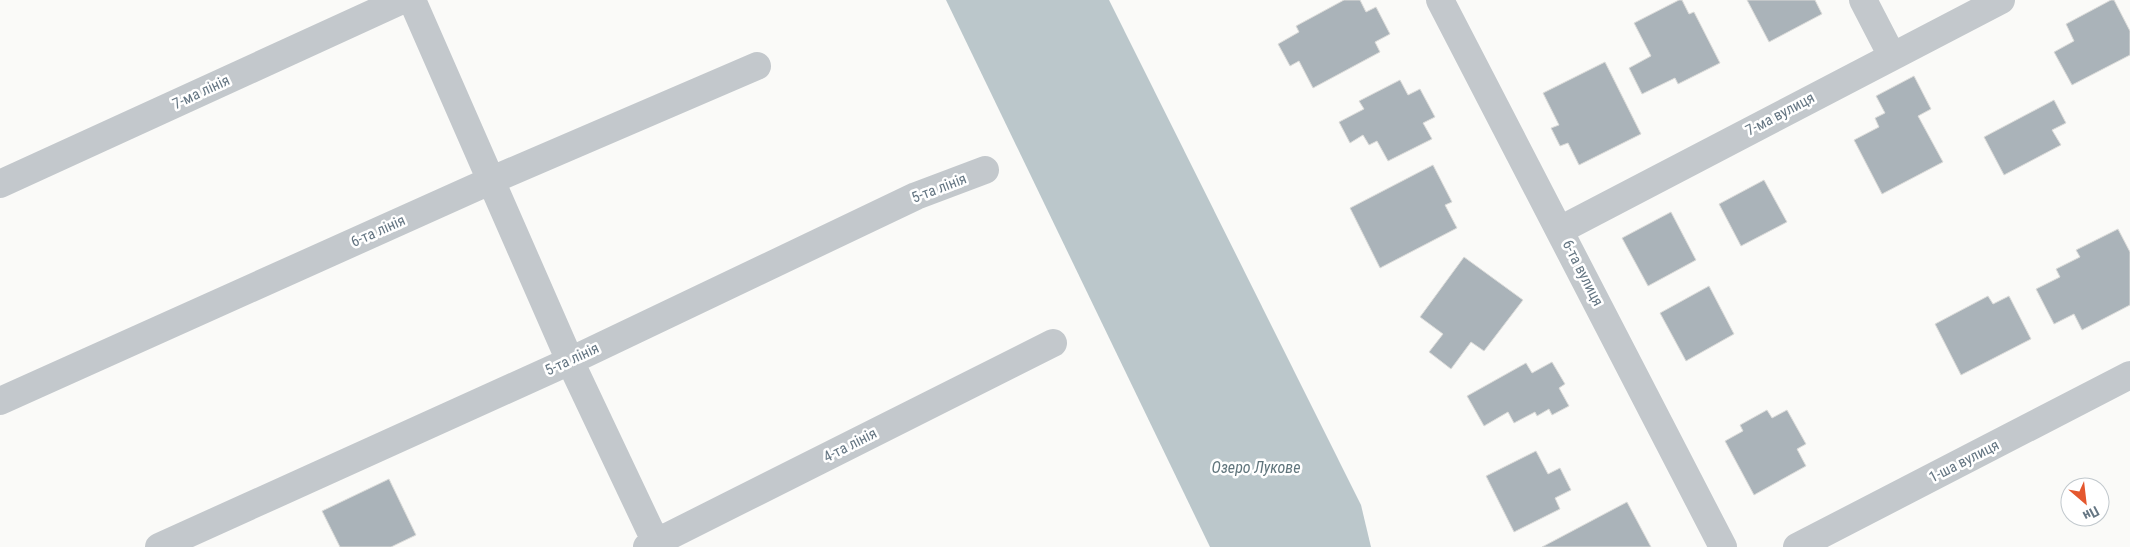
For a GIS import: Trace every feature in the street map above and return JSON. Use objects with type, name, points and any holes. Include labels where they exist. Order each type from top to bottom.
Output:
[{"type":"street","name":"7-ма лінія","points":[[0,184],[402,0]]},
{"type":"street","points":[[412,0],[570,361],[654,546]]},
{"type":"street","name":"6-та вулиця","points":[[1440,0],[1723,547]]},
{"type":"street","points":[[1863,0],[1892,56]]},
{"type":"street","name":"7-ма вулиця","points":[[1560,230],[2001,0]]},
{"type":"street","name":"6-та лінія","points":[[0,401],[492,180],[757,66]]},
{"type":"street","name":"5-та лінія","points":[[159,547],[570,361],[916,196],[985,170]]},
{"type":"street","name":"4-та лінія","points":[[654,546],[1053,343]]},
{"type":"street","name":"1-ша вулиця","points":[[1797,547],[2130,375]]},
{"type":"water","name":"Озеро Лукове","points":[[946,0],[1109,0],[1361,505],[1371,547],[1210,547]]},
{"type":"building","points":[[1344,0],[1360,0],[1366,12],[1376,7],[1390,34],[1375,42],[1380,52],[1313,88],[1299,61],[1290,66],[1278,44],[1299,32],[1296,26]]},
{"type":"building","points":[[1682,0],[1689,14],[1694,12],[1720,63],[1678,84],[1675,78],[1642,94],[1629,68],[1651,56],[1634,23]]},
{"type":"building","points":[[1747,0],[1815,0],[1822,14],[1769,42]]},
{"type":"building","points":[[2114,0],[2130,31],[2130,55],[2072,85],[2054,52],[2074,41],[2066,24]]},
{"type":"building","points":[[1605,62],[1641,134],[1579,165],[1568,143],[1560,146],[1551,128],[1559,125],[1543,93]]},
{"type":"building","points":[[1914,76],[1931,109],[1918,116],[1943,162],[1882,194],[1854,140],[1879,127],[1875,118],[1885,113],[1876,96]]},
{"type":"building","points":[[1400,80],[1408,95],[1420,89],[1435,117],[1423,123],[1432,139],[1388,161],[1377,141],[1369,145],[1363,135],[1350,143],[1339,122],[1364,109],[1359,101]]},
{"type":"building","points":[[2054,100],[2066,123],[2052,130],[2061,145],[2004,175],[1984,137]]},
{"type":"building","points":[[1433,165],[1452,202],[1445,205],[1457,228],[1380,268],[1350,208]]},
{"type":"building","points":[[1764,180],[1787,222],[1741,246],[1719,204]]},
{"type":"building","points":[[1671,212],[1696,260],[1648,286],[1622,238]]},
{"type":"building","points":[[2118,229],[2130,252],[2130,305],[2082,330],[2074,314],[2054,324],[2036,289],[2060,277],[2056,269],[2080,257],[2076,250]]},
{"type":"building","points":[[1464,257],[1523,300],[1484,351],[1471,342],[1451,369],[1429,352],[1443,334],[1420,317]]},
{"type":"building","points":[[1709,286],[1734,334],[1686,361],[1660,313]]},
{"type":"building","points":[[1988,296],[1993,304],[2009,296],[2031,339],[1961,375],[1935,324]]},
{"type":"building","points":[[1552,362],[1565,384],[1559,388],[1569,406],[1552,415],[1549,409],[1537,416],[1535,412],[1514,423],[1508,412],[1484,426],[1467,396],[1526,363],[1532,373]]},
{"type":"building","points":[[1767,410],[1772,418],[1787,410],[1806,444],[1797,449],[1806,466],[1754,495],[1725,441],[1743,431],[1740,425]]},
{"type":"building","points":[[1536,451],[1548,474],[1560,468],[1571,490],[1555,498],[1560,509],[1514,532],[1486,476]]},
{"type":"building","points":[[389,479],[416,535],[391,547],[340,547],[322,511]]},
{"type":"building","points":[[1627,502],[1651,547],[1542,547]]}]
